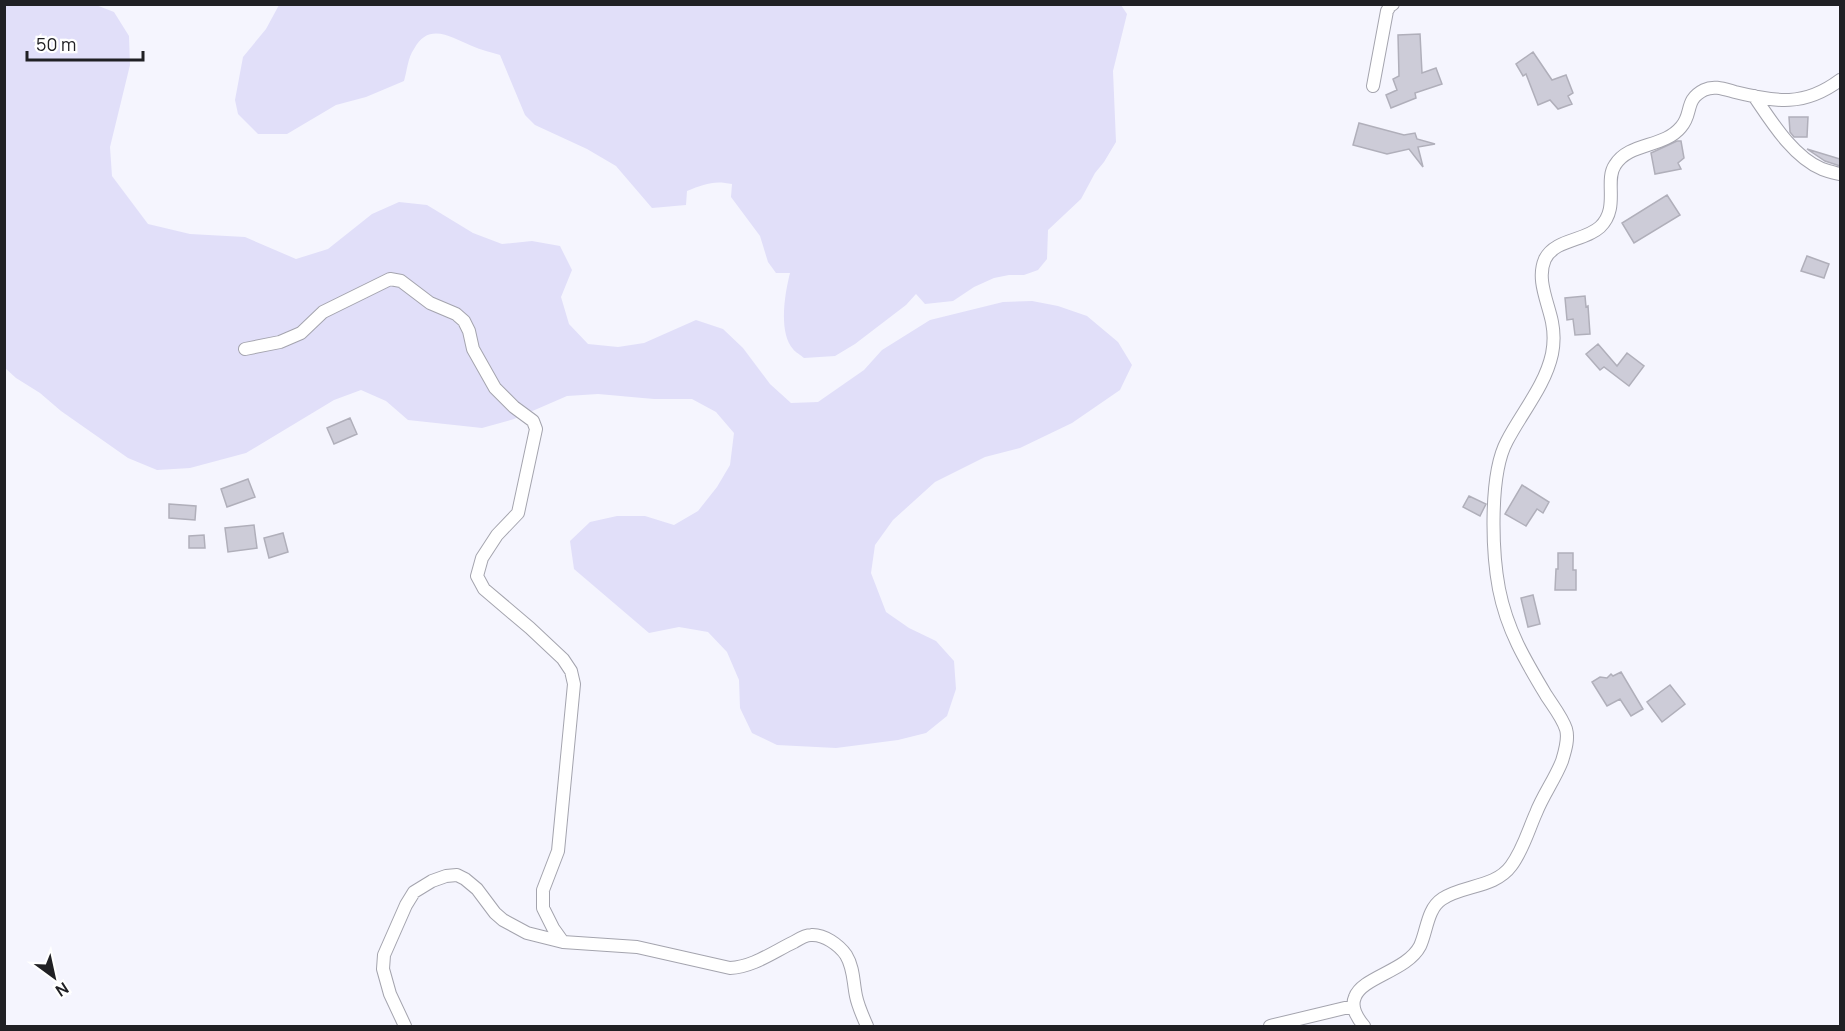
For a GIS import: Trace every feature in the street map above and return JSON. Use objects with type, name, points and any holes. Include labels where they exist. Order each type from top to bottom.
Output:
[{"type":"street","points":[[1373,86],[1387,11],[1391,5]]},
{"type":"street","points":[[1364,1026],[1358,1019],[1353,1006],[1354,997],[1372,980],[1391,972],[1413,955],[1419,947],[1438,901],[1495,879],[1512,866],[1527,837],[1541,801],[1554,779],[1567,741],[1567,732],[1560,716],[1523,657],[1506,618],[1497,578],[1494,547],[1497,480],[1505,444],[1544,378],[1552,354],[1554,339],[1542,276],[1543,262],[1550,250],[1599,228],[1607,219],[1610,208],[1613,166],[1629,152],[1658,142],[1682,127],[1688,116],[1690,102],[1701,91],[1713,87],[1792,101],[1830,88],[1840,80]]},
{"type":"street","points":[[1754,96],[1774,126],[1798,153],[1821,169],[1840,174]]},
{"type":"street","points":[[245,349],[280,342],[301,333],[323,312],[390,279],[401,281],[430,303],[456,314],[464,321],[473,349],[495,388],[514,407],[533,421],[536,429],[518,513],[497,535],[482,558],[477,576],[484,589],[530,628],[563,659],[571,670],[574,684],[558,851],[543,890],[543,908],[563,942]]},
{"type":"street","points":[[405,1026],[390,994],[383,969],[384,955],[414,892],[432,881],[457,875],[477,889],[503,920],[526,933],[563,942],[637,946],[730,968],[741,968],[803,937],[812,934],[818,936],[835,944],[846,956],[867,1026]]},
{"type":"street","points":[[1270,1026],[1353,1006]]},
{"type":"shaded area","points":[[5,4],[96,5],[114,12],[129,36],[130,65],[110,147],[112,176],[148,224],[190,234],[245,237],[296,259],[328,249],[372,214],[399,202],[427,205],[473,233],[502,244],[532,241],[560,246],[572,270],[561,297],[569,324],[588,344],[618,347],[644,343],[696,320],[723,329],[743,348],[770,384],[791,403],[818,402],[864,370],[882,350],[930,320],[1003,302],[1032,301],[1058,306],[1087,316],[1118,342],[1132,365],[1120,390],[1072,423],[1020,448],[985,457],[935,482],[893,520],[875,545],[871,573],[886,612],[909,628],[936,641],[954,661],[956,689],[947,716],[926,733],[898,740],[836,748],[777,745],[752,733],[740,708],[739,680],[727,652],[708,632],[679,627],[649,633],[574,569],[570,541],[590,522],[617,516],[645,516],[674,525],[698,511],[717,487],[730,465],[734,433],[716,412],[692,399],[654,399],[598,394],[567,396],[514,419],[482,428],[408,420],[386,401],[361,390],[334,400],[246,453],[190,468],[157,470],[128,458],[5,368]]},
{"type":"shaded area","points":[[279,5],[1121,5],[1127,14],[1113,71],[1116,142],[1081,199],[1048,230],[1047,259],[1038,270],[1024,275],[994,278],[974,287],[953,301],[925,304],[916,294],[906,305],[855,344],[835,356],[804,358],[788,342],[784,312],[790,273],[776,273],[768,262],[760,236],[731,197],[732,184],[720,182],[704,185],[687,191],[686,205],[652,208],[616,166],[587,149],[535,125],[525,115],[500,55],[449,36],[434,34],[427,36],[412,52],[404,81],[366,97],[336,105],[287,134],[258,134],[238,114],[235,100],[243,57],[266,29]]},
{"type":"building","points":[[1420,34],[1422,73],[1436,68],[1442,84],[1415,93],[1416,98],[1391,108],[1386,95],[1397,90],[1393,79],[1399,76],[1398,35]]},
{"type":"building","points":[[1533,52],[1552,80],[1566,75],[1573,93],[1568,96],[1572,104],[1558,109],[1550,100],[1538,105],[1526,74],[1523,76],[1516,64]]},
{"type":"building","points":[[1789,117],[1808,117],[1807,137],[1794,137],[1790,132]]},
{"type":"building","points":[[1359,123],[1404,135],[1415,133],[1417,139],[1435,144],[1418,147],[1423,167],[1409,149],[1387,154],[1353,145]]},
{"type":"building","points":[[1681,141],[1684,158],[1678,163],[1681,169],[1655,174],[1651,153]]},
{"type":"building","points":[[1807,149],[1840,159],[1840,166],[1825,161]]},
{"type":"building","points":[[1667,195],[1680,215],[1634,243],[1622,223]]},
{"type":"building","points":[[1807,256],[1829,264],[1824,278],[1801,271]]},
{"type":"building","points":[[1585,296],[1590,334],[1575,335],[1573,319],[1567,320],[1565,298]]},
{"type":"building","points":[[1598,344],[1617,366],[1627,353],[1644,366],[1629,386],[1604,367],[1600,370],[1586,354]]},
{"type":"building","points":[[350,418],[357,434],[334,444],[327,428]]},
{"type":"building","points":[[248,479],[255,497],[227,507],[221,489]]},
{"type":"building","points":[[1522,485],[1549,502],[1543,513],[1537,509],[1526,526],[1505,514]]},
{"type":"building","points":[[1469,496],[1486,504],[1480,516],[1463,507]]},
{"type":"building","points":[[169,504],[196,506],[195,520],[169,518]]},
{"type":"building","points":[[254,525],[257,548],[228,552],[225,528]]},
{"type":"building","points":[[283,533],[288,552],[269,558],[264,538]]},
{"type":"building","points":[[204,535],[205,548],[189,548],[189,536]]},
{"type":"building","points":[[1558,553],[1573,553],[1576,590],[1555,590]]},
{"type":"building","points":[[1533,595],[1540,624],[1528,627],[1521,598]]},
{"type":"building","points":[[1621,672],[1643,709],[1631,716],[1620,699],[1607,706],[1592,682],[1600,677],[1607,678],[1611,674],[1613,676]]},
{"type":"building","points":[[1670,685],[1685,704],[1662,722],[1647,702]]}]
